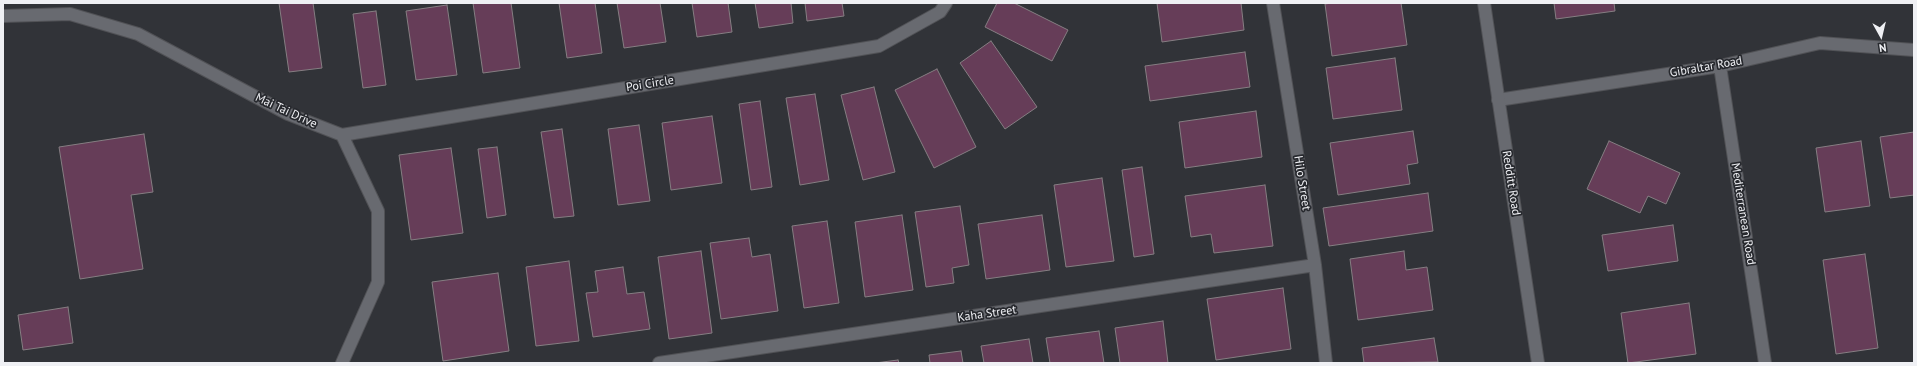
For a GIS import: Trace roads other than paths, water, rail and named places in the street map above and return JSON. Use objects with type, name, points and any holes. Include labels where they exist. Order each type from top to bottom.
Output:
[{"type":"street","name":"Poi Circle","points":[[342,135],[879,46],[940,12],[946,3]]},
{"type":"street","name":"Hilo Street","points":[[1273,3],[1315,265],[1326,363]]},
{"type":"street","name":"Redditt Road","points":[[1484,3],[1538,363]]},
{"type":"street","name":"Mai Tai Drive","points":[[3,16],[72,8],[138,34],[288,114],[342,135]]},
{"type":"street","name":"Gibraltar Road","points":[[1498,100],[1720,66],[1820,43],[1914,50]]},
{"type":"street","name":"Mediterranean Road","points":[[1720,66],[1765,363]]},
{"type":"street","points":[[342,135],[378,211],[378,282],[342,363]]},
{"type":"street","name":"Kaha Street","points":[[659,363],[1315,265]]}]
